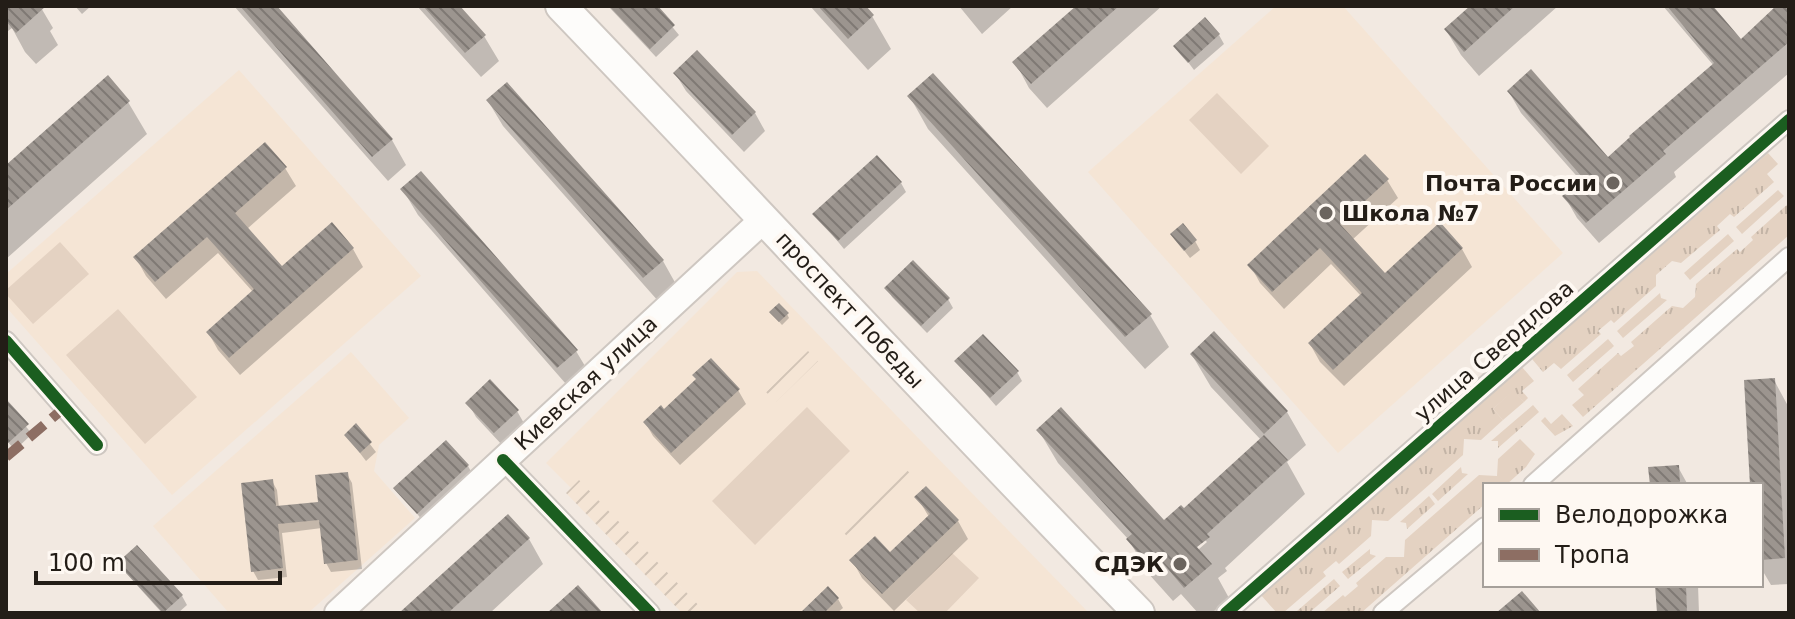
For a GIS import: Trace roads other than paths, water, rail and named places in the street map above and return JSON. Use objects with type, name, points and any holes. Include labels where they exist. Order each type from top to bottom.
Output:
[{"type":"main road","name":"проспект Победы","points":[[561,6],[1139,613]]},
{"type":"main road","name":"Киевская улица","points":[[338,613],[764,219]]},
{"type":"street","name":"улица Свердлова","points":[[1226,613],[1789,120]]},
{"type":"street","points":[[1535,483],[1789,257]]},
{"type":"street","points":[[6,341],[97,445]]},
{"type":"street","points":[[503,460],[650,613]]},
{"type":"street","points":[[1383,613],[1483,529]]},
{"type":"place","name":"Почта России","points":[[1613,183]]},
{"type":"place","name":"Школа №7","points":[[1326,213]]},
{"type":"place","name":"СДЭК","points":[[1180,564]]}]
